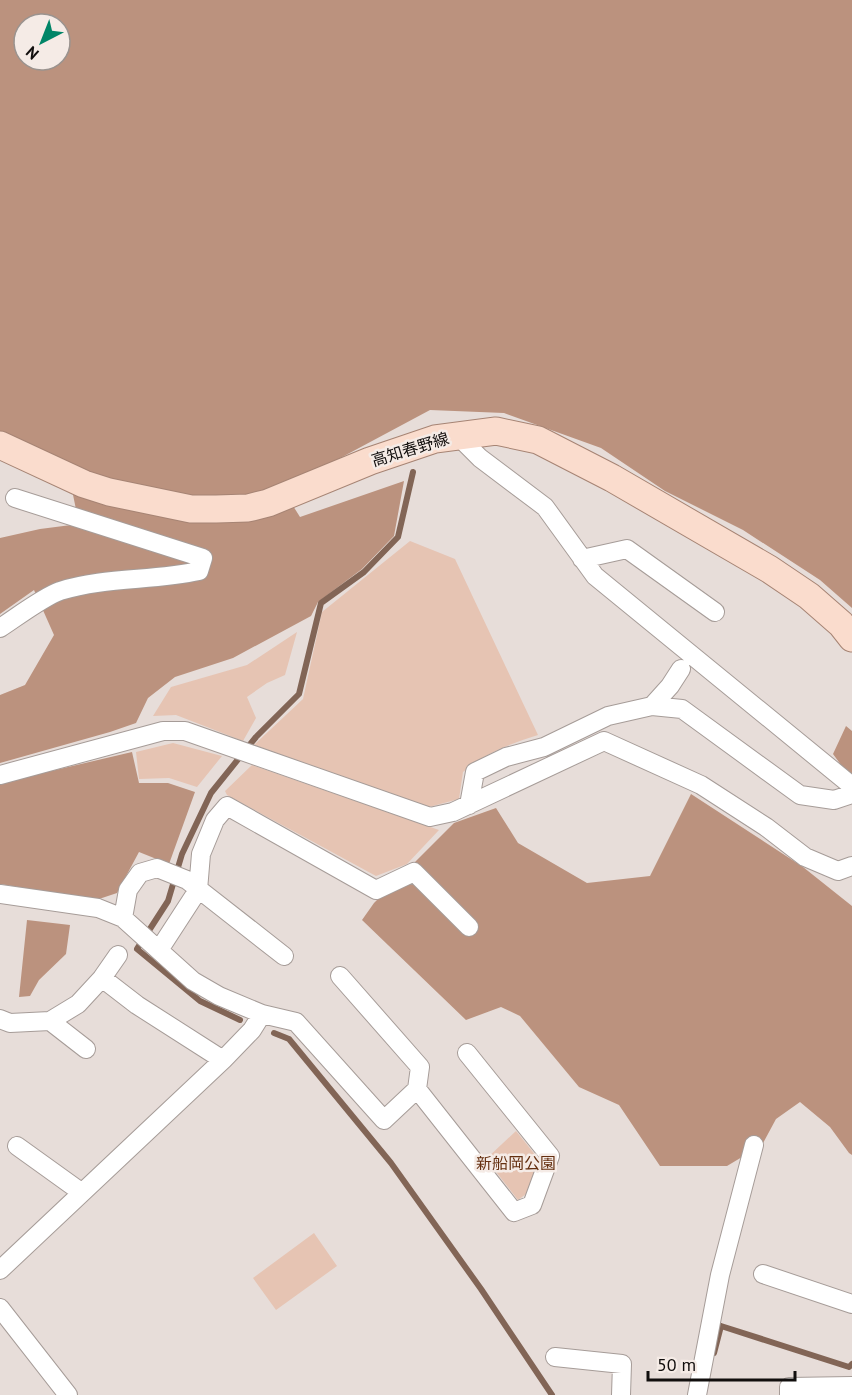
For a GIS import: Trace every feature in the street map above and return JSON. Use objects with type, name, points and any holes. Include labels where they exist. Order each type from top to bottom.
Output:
[{"type":"main road","name":"高知春野線","points":[[0,445],[84,484],[109,492],[191,509],[216,509],[248,508],[268,503],[370,461],[435,439],[496,431],[538,440],[578,459],[769,568],[809,596],[841,624],[852,638]]},
{"type":"street","points":[[457,435],[480,458],[545,507],[595,576],[852,786]]},
{"type":"street","points":[[0,628],[58,592],[103,582],[170,578],[199,572],[203,558],[15,498]]},
{"type":"street","points":[[582,559],[627,549],[715,612]]},
{"type":"street","points":[[652,706],[670,686],[681,669]]},
{"type":"street","points":[[469,805],[475,772],[506,757],[544,747],[608,716],[652,706],[682,709],[800,795],[834,800],[852,794]]},
{"type":"street","points":[[0,775],[163,731],[185,730],[430,817],[453,812],[604,741],[702,785],[766,827],[805,857],[838,871],[852,866]]},
{"type":"street","points":[[159,950],[192,885],[201,854],[215,820],[227,806],[376,890],[414,872],[470,927]]},
{"type":"street","points":[[123,918],[128,890],[140,873],[157,868],[192,885],[284,956]]},
{"type":"street","points":[[0,894],[98,908],[123,918],[193,981],[219,996],[262,1014],[296,1022],[384,1120],[417,1089],[420,1067],[340,975]]},
{"type":"street","points":[[0,1019],[10,1023],[50,1021],[78,1004],[102,978],[118,955]]},
{"type":"street","points":[[102,978],[137,1005],[223,1060]]},
{"type":"street","points":[[0,1270],[223,1060],[252,1030],[262,1014]]},
{"type":"street","points":[[50,1021],[86,1049]]},
{"type":"street","points":[[417,1089],[514,1212],[532,1205],[550,1156],[467,1053]]},
{"type":"street","points":[[697,1395],[720,1275],[754,1145]]},
{"type":"street","points":[[17,1146],[81,1192]]},
{"type":"street","points":[[763,1274],[852,1304]]},
{"type":"street","points":[[0,1308],[68,1395]]},
{"type":"street","points":[[555,1357],[622,1364],[621,1395]]},
{"type":"street","points":[[789,1395],[789,1387],[852,1386]]},
{"type":"green space","points":[[410,541],[455,559],[538,735],[480,759],[463,772],[459,799],[429,807],[254,745],[303,699],[322,612]]},
{"type":"green space","points":[[297,632],[285,675],[267,683],[247,697],[256,718],[243,741],[176,715],[153,716],[171,687],[247,665]]},
{"type":"green space","points":[[173,743],[222,756],[197,787],[169,778],[139,779],[136,752]]},
{"type":"green space","points":[[252,765],[439,830],[407,864],[376,876],[227,795],[225,791]]},
{"type":"green space","name":"新船岡公園","points":[[516,1131],[541,1162],[530,1191],[518,1200],[486,1159]]},
{"type":"green space","points":[[314,1233],[337,1266],[276,1310],[253,1278]]},
{"type":"shaded area","points":[[0,0],[852,0],[852,608],[820,580],[743,530],[665,491],[601,448],[504,413],[430,410],[316,471],[280,485],[300,517],[404,481],[394,536],[362,569],[318,602],[311,616],[233,658],[175,677],[148,698],[136,723],[0,763],[0,695],[25,685],[54,635],[34,590],[0,614],[0,538],[40,529],[79,524],[71,485],[0,448]]},
{"type":"shaded area","points":[[846,726],[852,731],[852,780],[833,754]]},
{"type":"shaded area","points":[[132,752],[139,783],[168,783],[195,792],[169,864],[139,852],[117,893],[96,900],[0,884],[0,783]]},
{"type":"shaded area","points":[[691,794],[803,867],[852,906],[852,1155],[830,1127],[800,1102],[776,1119],[762,1145],[727,1166],[660,1166],[619,1105],[579,1087],[520,1016],[501,1007],[466,1020],[362,920],[374,903],[454,823],[496,808],[518,843],[587,883],[650,876]]},
{"type":"shaded area","points":[[27,920],[70,925],[66,954],[39,980],[30,996],[19,997]]},
{"type":"waterway","points":[[240,1020],[200,1001],[137,949],[168,901],[182,854],[211,793],[256,737],[299,694],[321,603],[364,572],[398,537],[413,472]]},
{"type":"waterway","points":[[274,1033],[289,1039],[391,1163],[481,1289],[552,1395]]},
{"type":"waterway","points":[[714,1353],[721,1326],[849,1367],[852,1364]]}]
